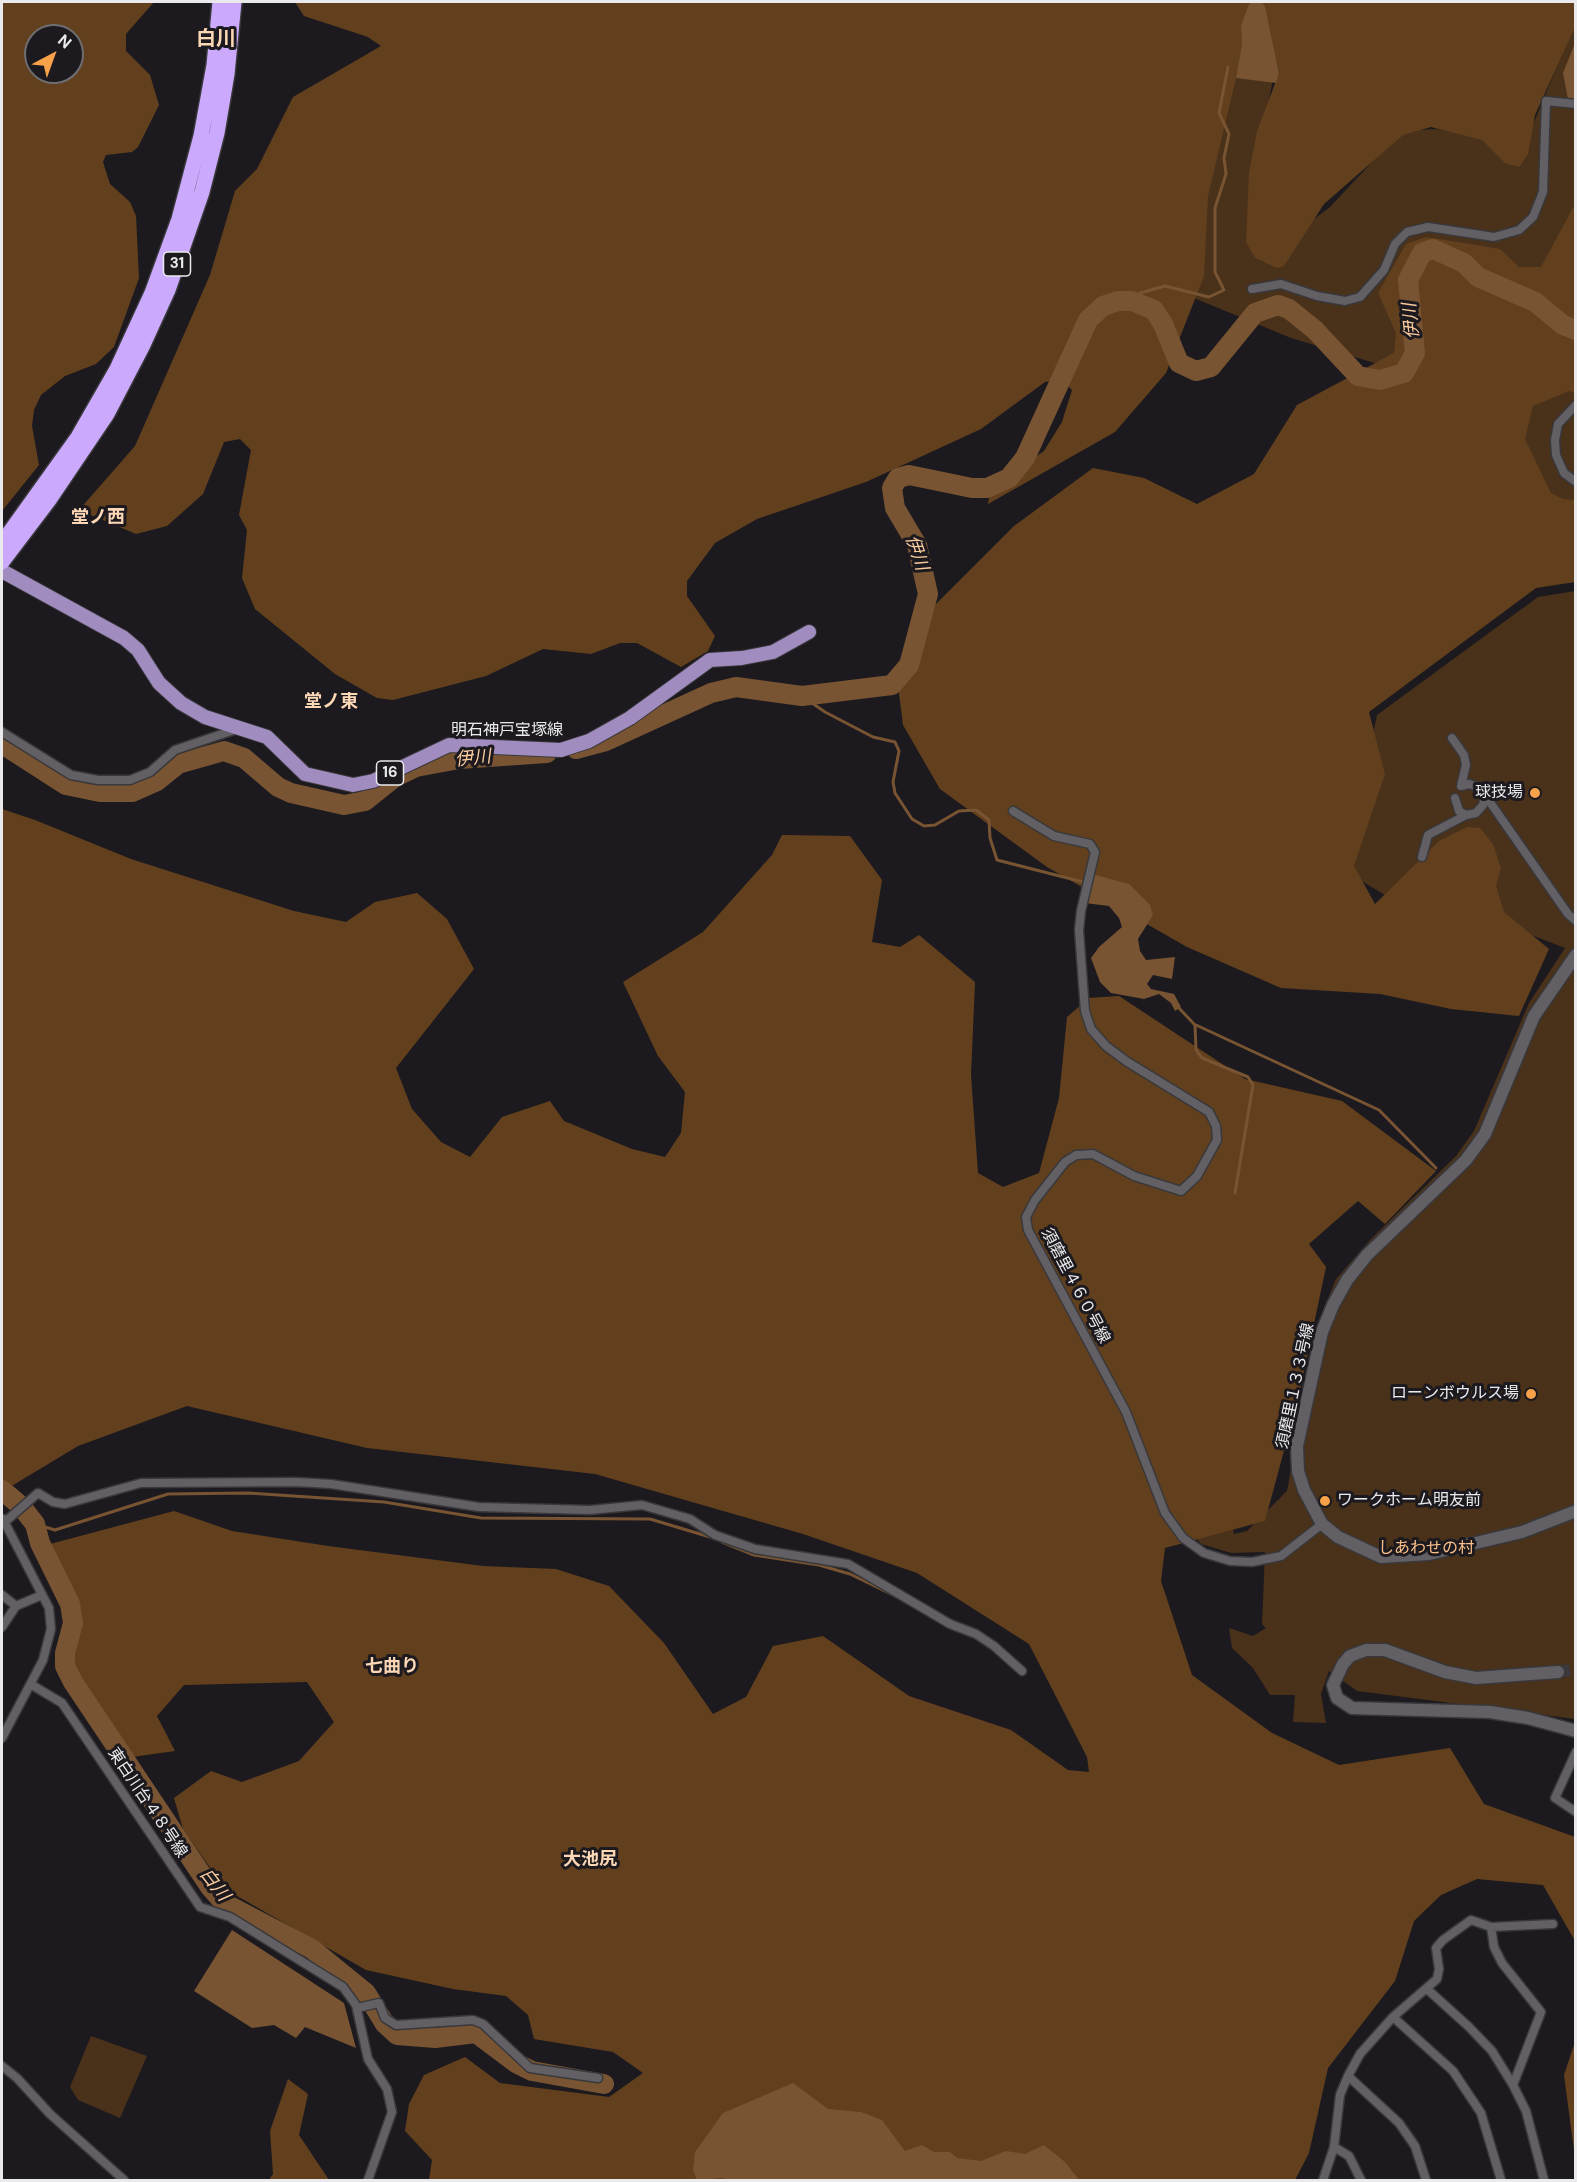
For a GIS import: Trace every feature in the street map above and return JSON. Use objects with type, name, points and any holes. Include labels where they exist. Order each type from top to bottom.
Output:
[{"type":"highway","name":"31","points":[[3,571],[117,369],[168,254],[201,136],[214,66],[220,2]]},
{"type":"highway","name":"31","points":[[2,543],[44,497],[106,414],[143,345],[168,290],[202,192],[217,133],[227,74],[234,2]]},
{"type":"main road","name":"明石神戸宝塚線","points":[[3,571],[124,638],[138,650],[159,683],[181,703],[205,717],[267,737],[305,774],[353,785],[373,781],[449,745],[561,750],[589,741],[630,718],[710,660],[742,658],[773,652],[809,632]]},
{"type":"street","points":[[1252,289],[1281,284],[1317,296],[1345,301],[1360,297],[1384,270],[1395,244],[1407,232],[1428,227],[1494,237],[1519,230],[1533,217],[1544,192],[1546,101],[1575,104]]},
{"type":"street","points":[[1575,405],[1558,424],[1555,440],[1556,455],[1564,473],[1575,482]]},
{"type":"street","points":[[2,732],[71,775],[98,780],[130,780],[150,772],[175,750],[237,729]]},
{"type":"street","points":[[1452,738],[1464,755],[1466,765],[1458,791],[1459,811],[1466,815]]},
{"type":"street","points":[[1458,791],[1469,784],[1478,787],[1568,915],[1575,921]]},
{"type":"street","points":[[1422,857],[1428,835],[1466,815],[1476,813],[1483,805],[1485,795]]},
{"type":"street","name":"須磨里４６０号線","points":[[1012,811],[1054,836],[1090,844],[1095,852],[1079,930],[1085,1011],[1091,1029],[1106,1046],[1125,1061],[1209,1112],[1216,1126],[1217,1140],[1197,1176],[1180,1191],[1134,1176],[1093,1154],[1076,1155],[1065,1162],[1035,1200],[1026,1217],[1028,1230],[1126,1412],[1165,1513],[1183,1538],[1204,1553],[1230,1561],[1252,1562],[1281,1556],[1322,1524]]},
{"type":"street","name":"須磨里１３３号線","points":[[1575,955],[1534,1016],[1485,1134],[1466,1160],[1367,1255],[1347,1280],[1332,1305],[1322,1332],[1297,1446],[1298,1471],[1304,1490],[1322,1524],[1338,1537],[1381,1557],[1403,1558],[1522,1533],[1575,1511]]},
{"type":"street","points":[[2,1738],[43,1660],[51,1629],[49,1608],[4,1519],[38,1493],[53,1502],[65,1504],[141,1483],[254,1481],[331,1484],[479,1507],[590,1510],[642,1505],[690,1519],[715,1535],[755,1549],[848,1564],[950,1624],[994,1646],[1022,1671]]},
{"type":"street","points":[[2,1627],[16,1606],[42,1594]]},
{"type":"street","points":[[2,1595],[16,1606]]},
{"type":"street","points":[[1558,1672],[1476,1678],[1445,1672],[1385,1650],[1366,1650],[1350,1656],[1343,1664],[1333,1685],[1337,1698],[1352,1708],[1490,1712],[1528,1718],[1575,1731]]},
{"type":"street","name":"東白川台４８号線","points":[[32,1684],[62,1703],[200,1907],[230,1917],[343,1987],[357,2008],[368,2059],[387,2089],[392,2112],[368,2181]]},
{"type":"street","points":[[1575,1752],[1573,1762],[1555,1798],[1575,1812]]},
{"type":"street","points":[[1323,2181],[1334,2147],[1340,2095],[1348,2076],[1360,2054],[1393,2018],[1437,1979],[1439,1969],[1436,1948],[1443,1940],[1471,1920],[1491,1927],[1553,1924]]},
{"type":"street","points":[[1491,1927],[1494,1947],[1502,1964],[1541,2012],[1513,2085]]},
{"type":"street","points":[[1427,1989],[1492,2051],[1513,2085],[1526,2111],[1544,2181]]},
{"type":"street","points":[[357,2008],[379,2003],[385,2018],[396,2025],[473,2020],[483,2024],[530,2068],[598,2078]]},
{"type":"street","points":[[1393,2018],[1453,2071],[1481,2113],[1501,2181]]},
{"type":"street","points":[[2,2067],[18,2078],[50,2114],[124,2181]]},
{"type":"street","points":[[1348,2076],[1399,2123],[1415,2146],[1426,2181]]},
{"type":"street","points":[[1334,2147],[1349,2156],[1361,2181]]},
{"type":"green space","points":[[1237,2],[1283,2],[1282,37],[1248,198],[1287,239],[1330,207],[1401,131],[1437,129],[1525,144],[1575,23],[1575,507],[1536,504],[1445,384],[1291,338],[1189,296]]},
{"type":"green space","name":"しあわせの村","points":[[1575,591],[1575,1719],[1357,1691],[1329,1671],[1321,1694],[1326,1723],[1293,1722],[1295,1695],[1270,1695],[1253,1668],[1232,1648],[1229,1628],[1253,1636],[1266,1628],[1262,1624],[1265,1552],[1231,1553],[1201,1544],[1173,1509],[1229,1513],[1234,1534],[1247,1531],[1287,1491],[1319,1320],[1336,1279],[1371,1239],[1456,1156],[1474,1131],[1529,1003],[1565,948],[1505,925],[1395,901],[1343,870],[1377,715],[1538,597]]},
{"type":"green space","points":[[91,2036],[147,2056],[120,2118],[78,2100],[70,2087]]},
{"type":"shaded area","points":[[2,2],[154,2],[126,34],[126,51],[150,75],[159,105],[138,147],[132,152],[106,155],[103,162],[110,184],[130,202],[136,216],[139,278],[114,347],[96,364],[65,376],[41,395],[34,410],[32,426],[39,465],[2,511]]},
{"type":"shaded area","points":[[295,2],[1253,2],[1249,4],[1241,24],[1242,44],[1236,78],[1208,196],[1204,276],[1166,373],[1115,432],[988,504],[991,488],[1044,451],[1062,422],[1072,390],[1061,379],[1045,382],[981,429],[866,482],[757,519],[715,543],[687,581],[687,596],[715,636],[708,651],[681,667],[637,643],[620,643],[591,654],[543,649],[486,676],[393,700],[377,698],[335,674],[255,609],[242,578],[247,530],[239,515],[251,450],[240,439],[224,442],[203,494],[167,526],[136,534],[79,510],[135,446],[210,275],[235,191],[257,169],[293,97],[381,46],[368,37],[304,16]]},
{"type":"shaded area","points":[[1261,2],[1575,2],[1575,27],[1535,115],[1528,154],[1519,167],[1505,163],[1482,140],[1431,127],[1403,135],[1324,204],[1284,266],[1277,268],[1255,258],[1246,242],[1249,172],[1257,131],[1279,73],[1265,6]]},
{"type":"shaded area","points":[[1261,2],[1265,6],[1279,73],[1276,83],[1236,78],[1242,44],[1241,25],[1249,4]]},
{"type":"shaded area","points":[[1575,43],[1575,100],[1568,99],[1563,73]]},
{"type":"shaded area","points":[[1575,204],[1575,393],[1569,391],[1533,406],[1525,439],[1551,493],[1563,499],[1575,500],[1575,582],[1536,588],[1369,712],[1385,774],[1354,866],[1375,904],[1439,841],[1467,827],[1480,828],[1493,844],[1501,868],[1496,886],[1504,912],[1549,949],[1519,1016],[1451,1009],[1380,994],[1281,988],[1187,947],[1047,867],[940,789],[903,725],[896,670],[922,618],[1014,526],[1093,468],[1144,478],[1197,504],[1254,474],[1297,405],[1394,353],[1396,333],[1378,293],[1406,244],[1426,237],[1500,249],[1519,267],[1541,267]]},
{"type":"shaded area","points":[[2,809],[131,859],[294,911],[346,922],[375,902],[417,893],[447,919],[474,969],[396,1068],[412,1109],[441,1142],[470,1157],[502,1117],[550,1101],[564,1121],[632,1149],[665,1157],[681,1133],[685,1092],[658,1056],[623,982],[703,932],[772,855],[782,835],[850,836],[882,880],[872,942],[900,947],[919,935],[975,982],[971,1075],[978,1173],[1003,1187],[1039,1173],[1059,1098],[1067,1017],[1089,998],[1119,996],[1245,1079],[1342,1101],[1436,1171],[1385,1224],[1358,1201],[1309,1244],[1326,1267],[1299,1395],[1265,1521],[1165,1548],[1161,1581],[1192,1675],[1272,1733],[1339,1765],[1450,1748],[1484,1804],[1575,1837],[1575,1941],[1543,1885],[1477,1879],[1441,1895],[1414,1921],[1395,1981],[1328,2068],[1309,2153],[1295,2180],[429,2180],[432,2160],[405,2131],[409,2104],[424,2075],[465,2057],[500,2083],[609,2097],[643,2073],[613,2052],[534,2039],[528,2015],[506,1996],[453,1989],[366,1970],[225,1889],[183,1829],[174,1798],[211,1771],[242,1782],[299,1761],[334,1722],[307,1682],[184,1685],[157,1716],[175,1751],[132,1757],[73,1665],[81,1612],[59,1569],[50,1544],[174,1511],[232,1531],[328,1546],[483,1566],[556,1569],[609,1586],[664,1643],[713,1714],[746,1697],[773,1646],[823,1636],[909,1696],[1011,1730],[1068,1770],[1089,1772],[1087,1757],[1029,1644],[917,1573],[803,1534],[595,1474],[367,1448],[187,1406],[78,1446],[10,1487],[2,1481]]},
{"type":"shaded area","points":[[1092,874],[1129,884],[1150,905],[1153,915],[1138,939],[1140,951],[1146,960],[1175,957],[1172,979],[1153,975],[1147,984],[1151,989],[1174,994],[1181,1007],[1175,1011],[1171,1003],[1159,994],[1144,999],[1111,993],[1100,982],[1091,958],[1099,947],[1122,927],[1119,918],[1109,906],[1085,903]]},
{"type":"shaded area","points":[[232,1930],[344,2003],[356,2048],[305,2027],[296,2038],[274,2025],[252,2028],[194,1991]]},
{"type":"shaded area","points":[[1575,2042],[1575,2158],[1564,2075]]},
{"type":"shaded area","points":[[288,2079],[308,2094],[299,2135],[329,2180],[269,2180],[273,2174],[270,2131]]},
{"type":"shaded area","points":[[793,2083],[828,2109],[861,2112],[882,2120],[905,2151],[922,2145],[934,2152],[950,2152],[957,2158],[981,2161],[1006,2151],[1025,2154],[1044,2145],[1065,2162],[1079,2180],[731,2180],[720,2178],[697,2180],[693,2170],[695,2152],[723,2113]]},
{"type":"waterway","points":[[1132,301],[1140,293],[1165,286],[1209,297],[1224,290],[1215,272],[1215,208],[1226,174],[1224,158],[1229,134],[1219,113],[1228,67]]},
{"type":"waterway","name":"伊川","points":[[576,749],[606,741],[711,693],[736,687],[802,696],[892,685],[909,665],[928,594],[917,545],[895,508],[892,488],[898,478],[909,475],[972,488],[987,488],[1009,478],[1025,458],[1088,320],[1103,306],[1118,301],[1132,301],[1154,310],[1163,324],[1179,363],[1196,371],[1211,367],[1255,313],[1278,305],[1289,309],[1315,330],[1358,376],[1380,380],[1404,373],[1415,353],[1408,280],[1422,253],[1433,249],[1464,263],[1478,277],[1535,302],[1563,325],[1576,330]]},
{"type":"waterway","points":[[802,696],[825,712],[873,737],[895,742],[899,751],[893,782],[895,793],[912,819],[924,826],[935,825],[959,811],[976,810],[989,820],[990,838],[997,860],[1087,883]]},
{"type":"waterway","name":"伊川","points":[[2,744],[66,785],[100,792],[132,792],[157,781],[178,764],[224,751],[244,758],[278,787],[291,793],[344,805],[365,801],[395,777],[416,767],[459,759],[547,753]]},
{"type":"waterway","points":[[1177,1006],[1195,1025],[1196,1050],[1202,1058],[1248,1077],[1253,1085],[1235,1193]]},
{"type":"waterway","points":[[1196,1025],[1379,1110],[1436,1168]]},
{"type":"waterway","name":"白川","points":[[2,1490],[21,1506],[35,1524],[40,1543],[70,1604],[73,1623],[65,1653],[65,1666],[73,1682],[210,1887],[224,1903],[312,1949],[366,1993],[385,2024],[397,2035],[435,2038],[476,2033],[516,2063],[532,2071],[604,2084]]},
{"type":"waterway","points":[[35,1524],[55,1530],[168,1494],[248,1493],[384,1502],[481,1518],[650,1519],[710,1537]]},
{"type":"waterway","points":[[722,1542],[754,1555],[819,1565],[850,1574],[897,1597]]},
{"type":"tunnel","points":[[1558,1672],[1576,1669]]},
{"type":"place","name":"球技場","points":[[1535,793]]},
{"type":"place","name":"ローンボウルス場","points":[[1531,1394]]},
{"type":"place","name":"ワークホーム明友前","points":[[1325,1501]]},
{"type":"district","name":"白川","points":[[216,40]]},
{"type":"district","name":"堂ノ西","points":[[98,518]]},
{"type":"district","name":"堂ノ東","points":[[331,702]]},
{"type":"district","name":"七曲り","points":[[392,1667]]},
{"type":"district","name":"大池尻","points":[[590,1860]]}]
